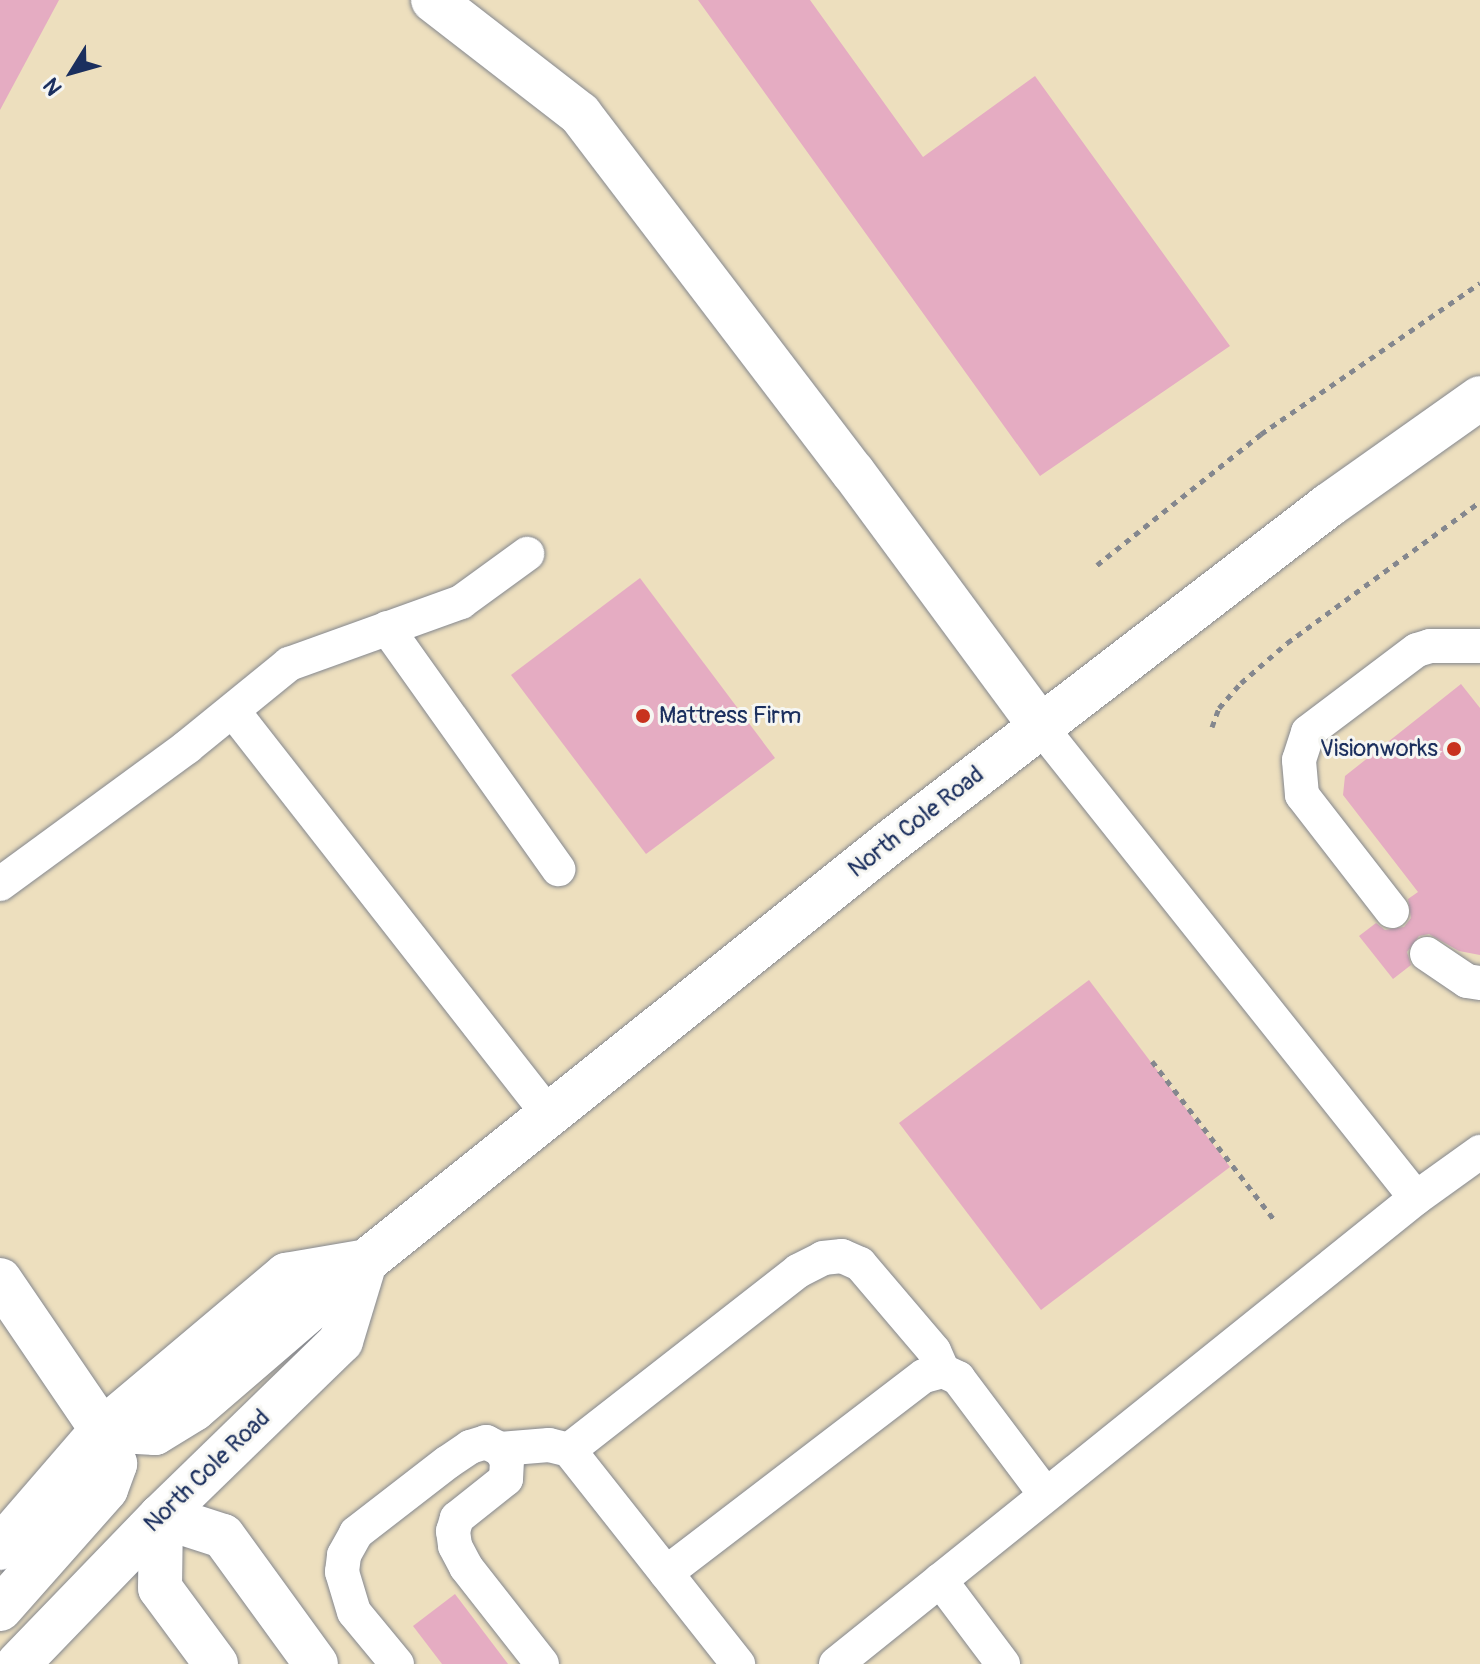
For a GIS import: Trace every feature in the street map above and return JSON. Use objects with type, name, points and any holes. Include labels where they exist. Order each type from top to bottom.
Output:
[{"type":"main road","points":[[433,0],[580,114],[853,472],[1040,726]]},
{"type":"main road","name":"North Cole Road","points":[[0,1548],[102,1430],[286,1275],[365,1262],[1040,726],[1329,505],[1480,398]]},
{"type":"main road","name":"North Cole Road","points":[[18,1664],[161,1516],[341,1341],[365,1262]]},
{"type":"main road","points":[[0,1280],[102,1430],[115,1464],[106,1489],[0,1609]]},
{"type":"main road","points":[[216,1664],[160,1588],[161,1516],[223,1536],[316,1664]]},
{"type":"lane","points":[[0,884],[233,711],[289,664],[461,602],[527,554]]},
{"type":"lane","points":[[387,628],[558,869]]},
{"type":"lane","points":[[1392,911],[1302,795],[1299,760],[1308,732],[1417,650],[1430,646],[1480,646]]},
{"type":"lane","points":[[233,711],[549,1115]]},
{"type":"lane","points":[[1040,726],[1416,1198]]},
{"type":"lane","points":[[1427,954],[1467,981],[1480,983]]},
{"type":"lane","points":[[836,1664],[1416,1198],[1480,1152]]},
{"type":"lane","points":[[569,1450],[798,1271],[823,1258],[842,1256],[860,1264],[934,1351],[943,1371]]},
{"type":"lane","points":[[666,1573],[924,1376],[943,1371],[958,1378],[1046,1495]]},
{"type":"lane","points":[[397,1664],[354,1612],[342,1572],[344,1555],[356,1533],[459,1454],[486,1442],[500,1449],[507,1460],[506,1479],[457,1518],[453,1531],[455,1546],[466,1567],[542,1664]]},
{"type":"lane","points":[[500,1449],[549,1445],[569,1450],[738,1664]]},
{"type":"lane","points":[[940,1580],[1003,1664]]},
{"type":"path","points":[[1097,565],[1261,434],[1480,283]]},
{"type":"path","points":[[1212,727],[1219,708],[1234,691],[1287,643],[1480,502]]},
{"type":"path","points":[[1152,1061],[1275,1221]]},
{"type":"building","points":[[0,0],[59,0],[0,110]]},
{"type":"building","points":[[698,0],[810,0],[923,157],[1035,76],[1230,346],[1040,476]]},
{"type":"building","name":"Mattress Firm","points":[[640,578],[775,758],[646,854],[511,675]]},
{"type":"building","points":[[1461,684],[1480,708],[1480,955],[1459,951],[1429,934],[1419,936],[1407,952],[1411,965],[1393,979],[1359,936],[1376,923],[1385,930],[1404,927],[1411,918],[1408,899],[1418,892],[1343,795],[1345,776]]},
{"type":"building","points":[[1089,980],[1230,1167],[1041,1310],[899,1123]]},
{"type":"building","points":[[455,1594],[508,1664],[442,1664],[413,1626]]},
{"type":"place","name":"Mattress Firm","points":[[643,716]]},
{"type":"place","name":"Visionworks","points":[[1454,749]]}]
